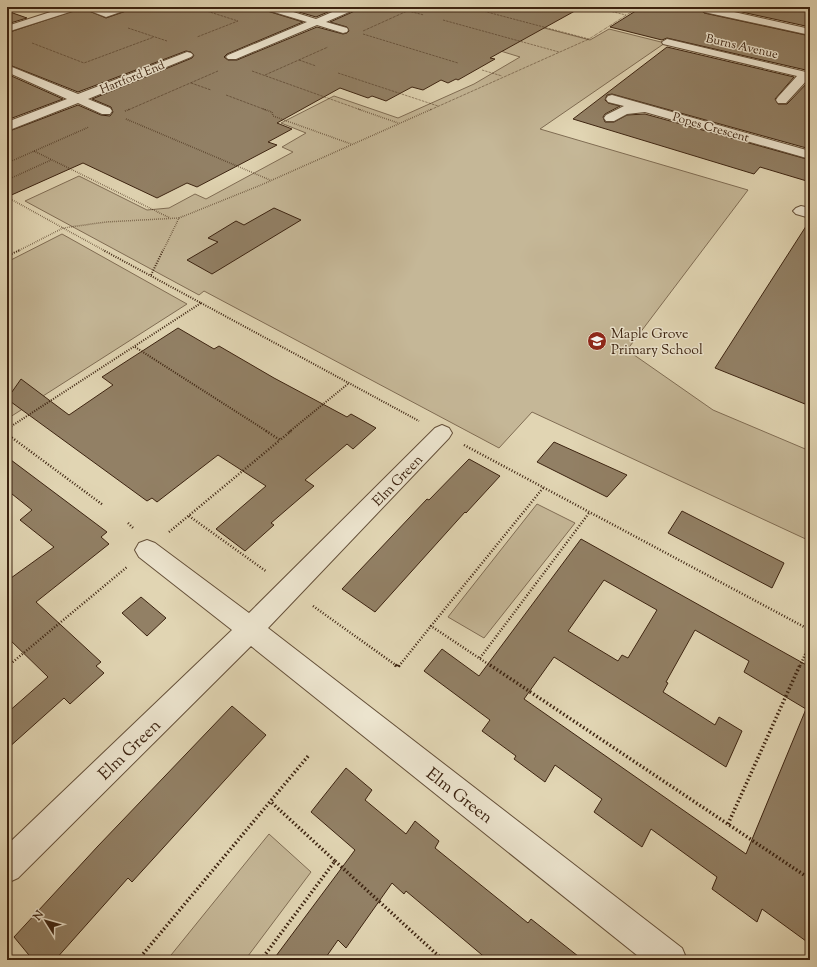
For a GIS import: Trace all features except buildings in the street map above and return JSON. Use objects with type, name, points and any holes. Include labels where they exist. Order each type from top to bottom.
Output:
[{"type":"street","points":[[7,29],[76,7]]},
{"type":"street","points":[[88,7],[106,14],[126,7]]},
{"type":"street","points":[[267,7],[343,30]]},
{"type":"street","points":[[232,57],[353,7]]},
{"type":"street","points":[[707,7],[705,8],[708,10],[810,32]]},
{"type":"street","name":"Burns Avenue","points":[[667,42],[807,76]]},
{"type":"street","name":"Hartford End","points":[[7,127],[187,55]]},
{"type":"street","name":"Hartford End","points":[[7,68],[106,110]]},
{"type":"street","points":[[782,100],[807,76]]},
{"type":"street","name":"Popes Crescent","points":[[612,99],[810,155]]},
{"type":"street","points":[[610,118],[624,110],[648,109]]},
{"type":"street","name":"Elm Green","points":[[7,867],[250,629],[442,433]]},
{"type":"street","name":"Elm Green","points":[[147,550],[250,629],[670,960]]},
{"type":"path","points":[[194,7],[238,21],[197,37]]},
{"type":"path","points":[[468,7],[589,38]]},
{"type":"path","points":[[593,7],[626,15]]},
{"type":"path","points":[[7,256],[63,228],[106,222],[179,218],[271,180],[559,52],[589,38],[639,7]]},
{"type":"path","points":[[408,11],[424,15]]},
{"type":"path","points":[[443,20],[559,52]]},
{"type":"path","points":[[126,27],[169,42]]},
{"type":"path","points":[[358,33],[458,63]]},
{"type":"path","points":[[36,40],[29,42],[84,63],[154,37]]},
{"type":"path","points":[[298,60],[316,66]]},
{"type":"path","points":[[246,69],[399,123]]},
{"type":"path","points":[[482,70],[503,77]]},
{"type":"path","points":[[123,112],[219,71]]},
{"type":"path","points":[[338,73],[438,106]]},
{"type":"path","points":[[191,83],[211,90]]},
{"type":"path","points":[[226,95],[272,112],[273,116],[351,144]]},
{"type":"path","points":[[124,118],[271,180]]},
{"type":"path","points":[[7,163],[89,127]]},
{"type":"path","points":[[34,151],[171,219]]},
{"type":"path","points":[[7,180],[51,160]]},
{"type":"path","points":[[7,197],[589,513],[810,630]]},
{"type":"path","points":[[151,275],[179,218]]},
{"type":"path","points":[[7,429],[201,303]]},
{"type":"path","points":[[135,347],[280,440],[349,383]]},
{"type":"path","points":[[7,434],[103,505]]},
{"type":"path","points":[[543,488],[431,626],[810,879]]},
{"type":"path","points":[[480,658],[589,513]]},
{"type":"path","points":[[728,824],[810,643]]},
{"type":"path","points":[[138,960],[309,754]]},
{"type":"path","points":[[270,801],[443,960]]},
{"type":"path","points":[[260,960],[336,861]]},
{"type":"shaded area","name":"Maple Grove Primary School","points":[[529,24],[590,40],[609,29],[665,43],[540,129],[748,190],[627,350],[713,410],[810,451],[810,541],[532,412],[499,448],[204,291],[199,295],[25,201],[79,176],[147,210],[169,208],[195,194],[206,199],[293,152],[282,147],[306,133],[281,123],[334,96],[398,118],[474,84],[520,57],[494,49]]},
{"type":"shaded area","points":[[62,234],[187,304],[7,419],[7,262]]},
{"type":"shaded area","points":[[537,504],[575,523],[484,638],[448,617]]},
{"type":"shaded area","points":[[269,834],[311,872],[245,960],[167,960]]},
{"type":"place","name":"Maple Grove Primary School","points":[[597,341]]}]
